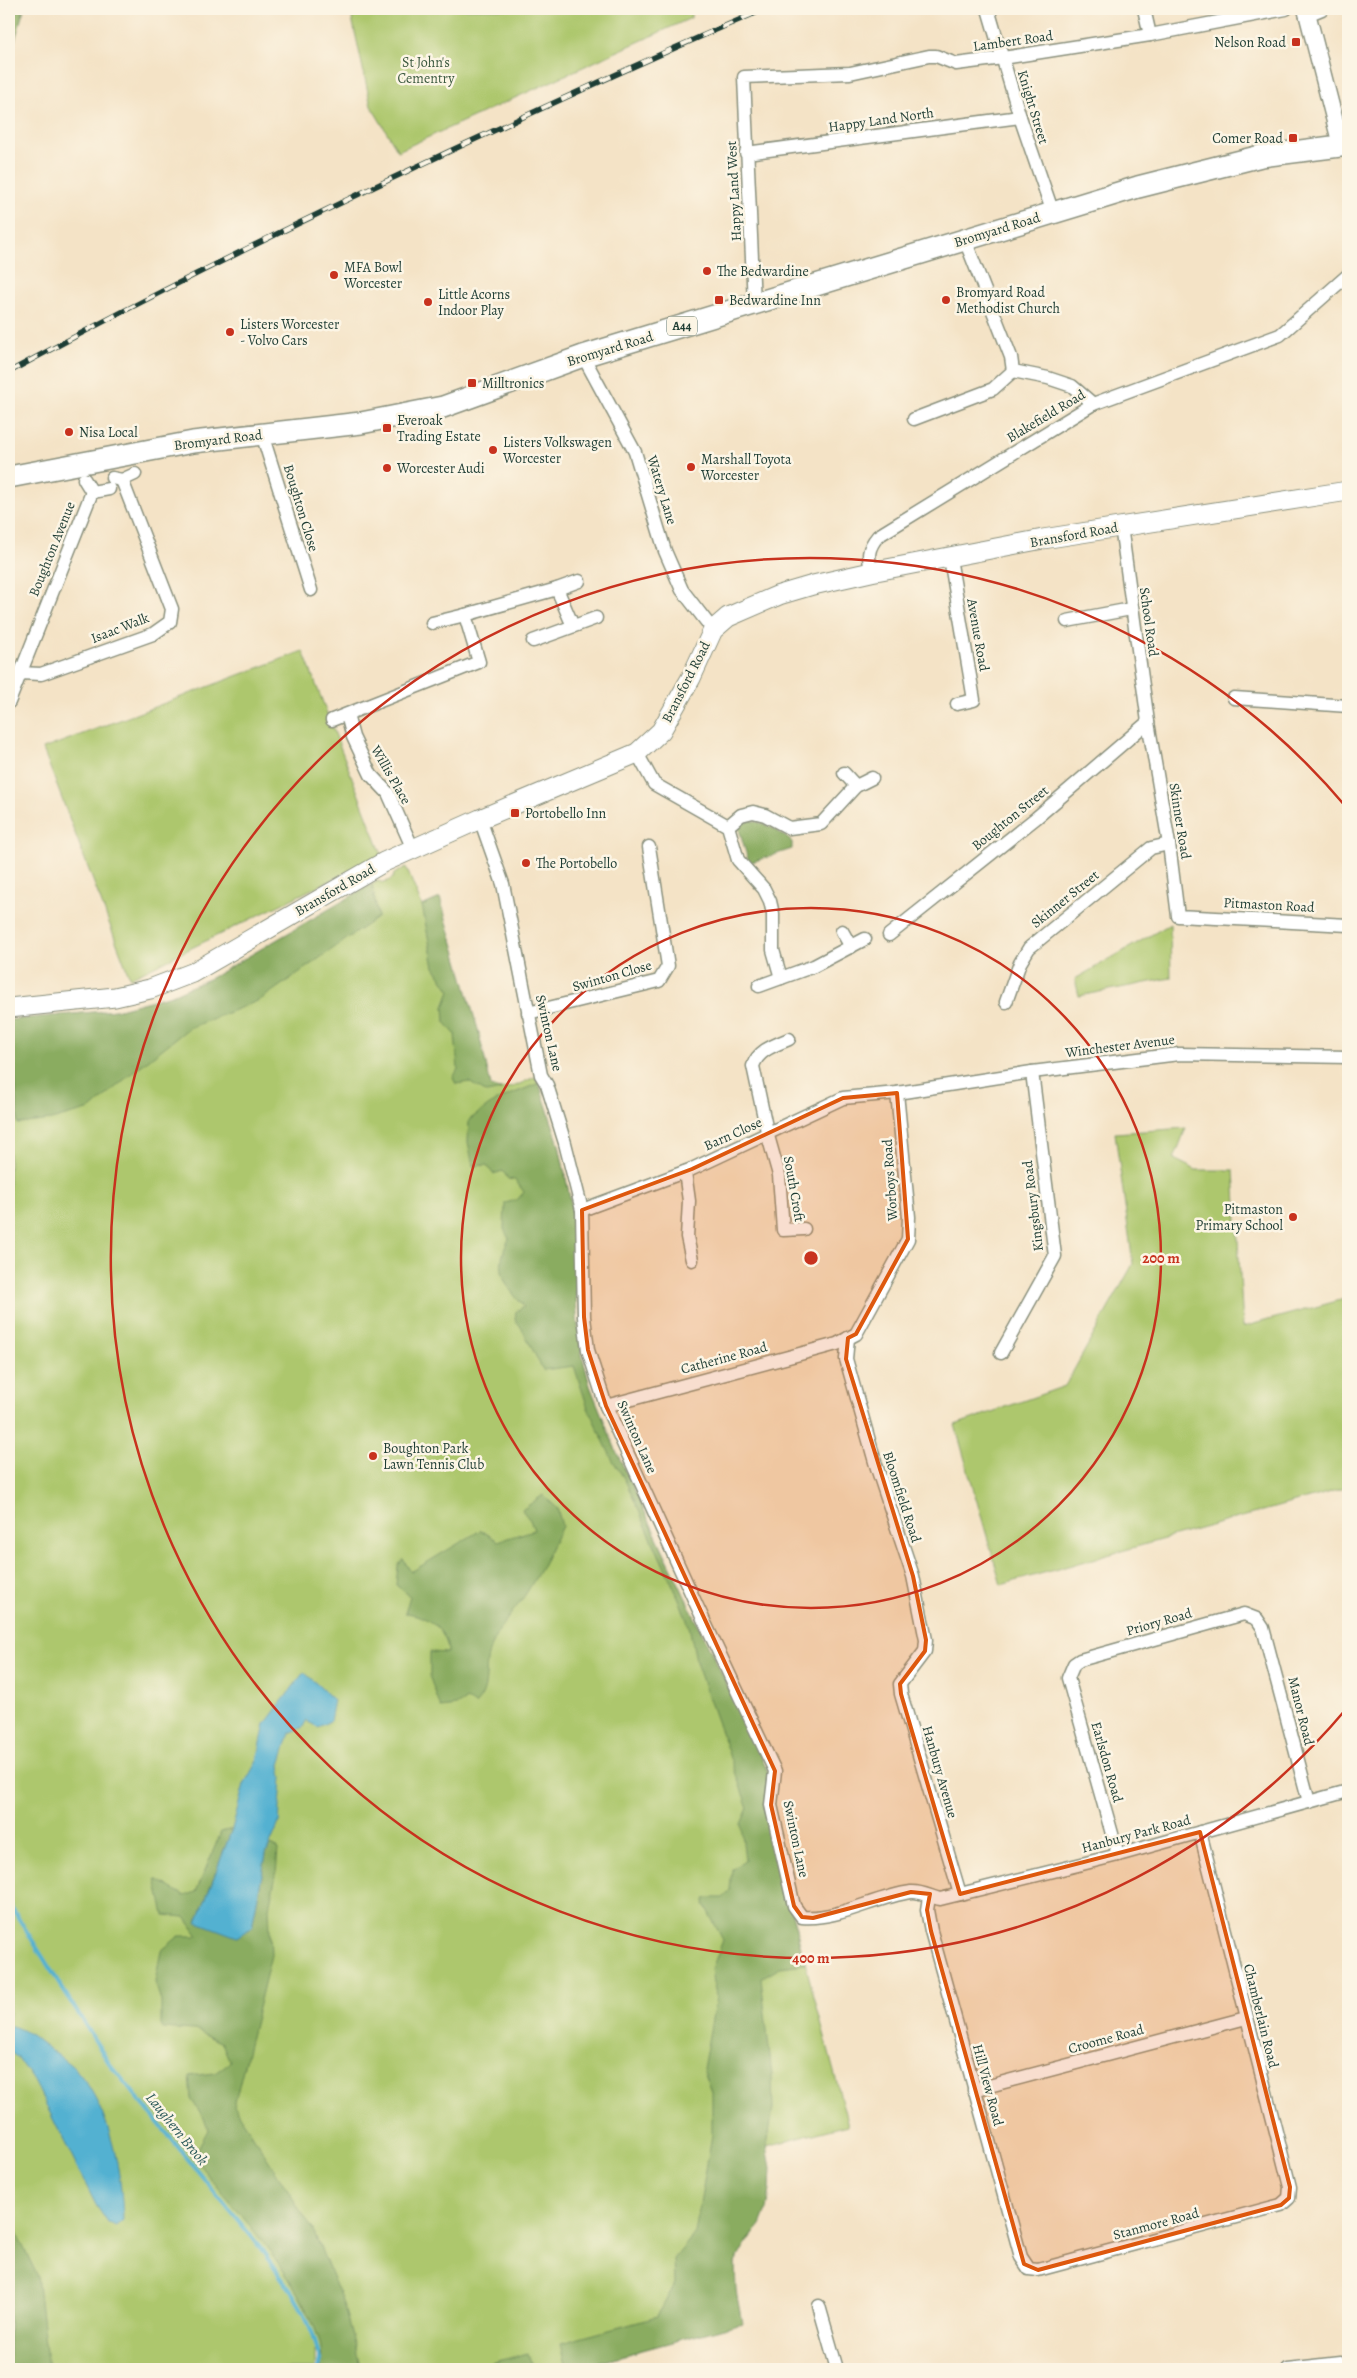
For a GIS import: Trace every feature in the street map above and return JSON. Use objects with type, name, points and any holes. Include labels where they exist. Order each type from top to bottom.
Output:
[{"type":"main road","name":"Bromyard Road","points":[[9,476],[193,442],[361,423],[443,407],[583,356],[1138,187],[1261,156],[1344,145]]},
{"type":"main road","name":"Bransford Road","points":[[9,1008],[115,997],[150,989],[192,973],[384,862],[636,753],[661,730],[691,678],[713,630],[728,617],[779,595],[871,572],[1121,526],[1348,491]]},
{"type":"street","name":"Knight Street","points":[[988,9],[1020,117],[1053,213]]},
{"type":"street","points":[[1144,9],[1150,35]]},
{"type":"street","name":"Lambert Road","points":[[744,77],[850,73],[929,56],[936,56],[956,64],[1150,35],[1286,9]]},
{"type":"street","points":[[1312,11],[1344,145]]},
{"type":"street","name":"Happy Land West","points":[[744,77],[754,304]]},
{"type":"street","name":"Happy Land North","points":[[746,153],[1020,117]]},
{"type":"street","points":[[965,240],[1011,356],[1013,371]]},
{"type":"street","name":"Blakefield Road","points":[[871,572],[867,553],[870,544],[878,536],[1093,404],[1280,335],[1348,275]]},
{"type":"street","name":"Watery Lane","points":[[583,356],[635,452],[665,550],[682,590],[713,630]]},
{"type":"street","points":[[1013,371],[1048,378],[1072,386],[1093,404]]},
{"type":"street","points":[[914,419],[993,389],[1013,371]]},
{"type":"street","name":"Boughton Close","points":[[262,434],[311,590]]},
{"type":"street","points":[[114,483],[136,474]]},
{"type":"street","name":"Boughton Avenue","points":[[84,479],[92,492]]},
{"type":"street","name":"Boughton Avenue","points":[[9,702],[92,492],[114,483]]},
{"type":"street","name":"Isaac Walk","points":[[19,673],[41,674],[153,634],[170,622],[172,609],[148,553],[114,483]]},
{"type":"street","name":"School Road","points":[[1121,526],[1148,722]]},
{"type":"street","name":"Avenue Road","points":[[950,558],[974,700],[957,704]]},
{"type":"street","points":[[432,623],[557,589],[579,580]]},
{"type":"street","points":[[557,589],[573,626]]},
{"type":"street","points":[[1067,621],[1131,609]]},
{"type":"street","points":[[332,720],[479,662],[465,615]]},
{"type":"street","points":[[533,641],[596,618]]},
{"type":"street","points":[[1234,698],[1348,706]]},
{"type":"street","name":"Willis Place","points":[[347,715],[353,737],[371,775],[388,793],[413,849]]},
{"type":"street","name":"Skinner Road","points":[[1148,722],[1169,844],[1178,916],[1188,916]]},
{"type":"street","name":"Boughton Street","points":[[889,934],[1036,818],[1148,722]]},
{"type":"street","points":[[636,753],[654,784],[728,826],[738,860],[764,889],[770,901],[773,914],[773,950],[781,978]]},
{"type":"street","points":[[844,773],[856,786]]},
{"type":"street","points":[[728,826],[741,816],[752,812],[765,815],[789,828],[821,824],[856,786],[872,778]]},
{"type":"street","name":"Swinton Lane","points":[[480,819],[503,884],[541,1075],[547,1085],[565,1143],[582,1210],[584,1318],[588,1350],[606,1406],[775,1771],[771,1806],[794,1906],[802,1917],[813,1918],[912,1892],[922,1893],[929,1897]]},
{"type":"street","name":"Skinner Street","points":[[1006,1002],[1020,963],[1029,948],[1151,848],[1169,844]]},
{"type":"street","name":"Swinton Close","points":[[528,1013],[659,981],[664,975],[668,966],[649,847]]},
{"type":"street","name":"Pitmaston Road","points":[[1188,916],[1348,925]]},
{"type":"street","points":[[842,931],[851,947]]},
{"type":"street","points":[[759,986],[814,966],[865,939]]},
{"type":"street","points":[[768,1136],[754,1066],[755,1060],[768,1048],[789,1039]]},
{"type":"street","name":"Winchester Avenue","points":[[897,1093],[1032,1072],[1179,1054],[1348,1057]]},
{"type":"street","name":"Kingsbury Road","points":[[1001,1353],[1055,1256],[1032,1072]]},
{"type":"street","name":"Barn Close","points":[[582,1210],[685,1172],[768,1136],[843,1098],[897,1093]]},
{"type":"street","name":"Worboys Road","points":[[848,1338],[856,1334],[908,1239],[909,1217],[897,1093]]},
{"type":"street","name":"South Croft","points":[[768,1136],[779,1175],[783,1230],[804,1230]]},
{"type":"street","points":[[685,1172],[689,1201],[686,1237],[692,1260]]},
{"type":"street","name":"Catherine Road","points":[[606,1406],[837,1344],[848,1338]]},
{"type":"street","name":"Bloomfield Road","points":[[848,1338],[846,1359],[848,1368],[875,1462],[912,1576],[924,1631],[926,1651],[917,1663]]},
{"type":"street","name":"Priory Road","points":[[1068,1678],[1074,1664],[1080,1660],[1244,1614],[1257,1619],[1263,1628]]},
{"type":"street","name":"Manor Road","points":[[1263,1628],[1309,1802]]},
{"type":"street","name":"Hanbury Avenue","points":[[917,1663],[900,1684],[901,1694],[960,1894]]},
{"type":"street","name":"Earlsdon Road","points":[[1068,1678],[1118,1855]]},
{"type":"street","name":"Hanbury Park Road","points":[[929,1897],[940,1899],[1118,1855],[1348,1791]]},
{"type":"street","name":"Chamberlain Road","points":[[1200,1832],[1290,2188],[1289,2198],[1281,2205]]},
{"type":"street","name":"Hill View Road","points":[[929,1897],[927,1910],[931,1931],[1021,2257],[1029,2268],[1038,2270]]},
{"type":"street","name":"Croome Road","points":[[974,2090],[1246,2018]]},
{"type":"street","name":"Stanmore Road","points":[[1038,2270],[1281,2205]]},
{"type":"street","points":[[819,2306],[837,2369]]},
{"type":"street","points":[[1287,2369],[1341,2363],[1342,2369]]},
{"type":"highlighted area","points":[[897,1093],[908,1239],[856,1334],[848,1338],[846,1359],[913,1576],[926,1640],[925,1651],[900,1684],[901,1694],[960,1894],[1200,1832],[1290,2187],[1289,2198],[1281,2205],[1038,2270],[1024,2264],[931,1931],[927,1910],[930,1894],[911,1892],[813,1918],[802,1917],[794,1906],[771,1805],[775,1771],[606,1406],[588,1350],[584,1317],[582,1210],[692,1169],[843,1098]]},
{"type":"green space","points":[[9,9],[24,9],[9,61]]},
{"type":"green space","name":"St John's Cementry","points":[[350,9],[691,9],[691,18],[398,151],[371,106]]},
{"type":"green space","points":[[303,651],[382,855],[130,978],[43,749]]},
{"type":"green space","points":[[749,820],[767,825],[777,831],[792,842],[792,849],[749,863],[738,826]]},
{"type":"green space","points":[[406,867],[422,906],[440,898],[478,1030],[491,1086],[502,1089],[508,1088],[535,1077],[539,1083],[559,1145],[572,1208],[577,1318],[582,1355],[590,1386],[617,1453],[769,1774],[764,1807],[848,2125],[767,2146],[770,2169],[768,2202],[761,2222],[740,2252],[735,2265],[735,2287],[742,2323],[572,2369],[321,2369],[322,2361],[315,2351],[315,2369],[9,2369],[9,1020],[116,1010],[172,995],[213,977],[378,881],[384,883],[393,878],[394,874]]},
{"type":"green space","points":[[372,884],[378,917],[260,1000],[189,1028],[133,1072],[91,1109],[51,1120],[18,1124],[15,1070],[9,1069],[9,1020],[116,1010],[172,995],[213,977]]},
{"type":"green space","points":[[440,898],[478,1030],[491,1086],[501,1090],[487,1093],[469,1082],[456,1084],[453,1078],[458,1069],[455,1034],[445,1022],[444,1007],[450,991],[434,967],[422,906]]},
{"type":"green space","points":[[1170,924],[1171,978],[1079,996],[1075,979]]},
{"type":"green space","points":[[539,1083],[559,1145],[572,1208],[577,1318],[582,1355],[590,1386],[617,1453],[769,1774],[764,1807],[805,1964],[780,1967],[761,1978],[772,2075],[773,2109],[767,2146],[771,2168],[770,2189],[767,2210],[761,2225],[746,2243],[735,2263],[736,2291],[742,2323],[572,2369],[567,2369],[561,2343],[657,2317],[675,2284],[674,2259],[695,2233],[712,2135],[712,2092],[703,2069],[716,1997],[712,1969],[723,1940],[704,1904],[706,1898],[722,1898],[730,1890],[732,1869],[745,1861],[741,1824],[748,1808],[697,1665],[689,1626],[679,1599],[625,1480],[612,1459],[588,1408],[574,1366],[543,1370],[521,1327],[515,1320],[516,1311],[524,1306],[511,1291],[503,1275],[502,1258],[509,1239],[504,1229],[505,1203],[517,1200],[524,1192],[515,1180],[508,1179],[503,1171],[493,1174],[487,1165],[473,1166],[468,1142],[469,1120],[495,1101]]},
{"type":"green space","points":[[1186,1128],[1174,1159],[1196,1170],[1234,1170],[1243,1327],[1348,1298],[1348,1487],[1001,1585],[955,1425],[1065,1386],[1133,1264],[1115,1133]]},
{"type":"green space","points":[[543,1495],[557,1508],[562,1526],[534,1580],[491,1645],[483,1694],[475,1705],[467,1699],[456,1706],[441,1708],[430,1678],[430,1652],[448,1653],[447,1645],[440,1631],[428,1620],[405,1613],[410,1596],[396,1585],[398,1566],[403,1559],[411,1572],[481,1530],[498,1541],[534,1530],[530,1520],[522,1510]]},
{"type":"green space","points":[[232,1829],[197,1922],[252,1927],[266,1854],[270,1845],[278,1848],[276,1875],[269,1908],[271,1955],[234,2106],[313,2230],[343,2303],[361,2369],[321,2369],[322,2354],[319,2339],[309,2314],[296,2290],[264,2244],[193,2157],[208,2130],[204,2118],[191,2099],[189,2076],[215,2073],[230,2062],[222,2043],[195,2030],[161,2028],[161,2001],[155,1982],[161,1951],[179,1936],[198,1936],[185,1917],[164,1915],[156,1879],[185,1896],[196,1892],[221,1832]]},
{"type":"green space","points":[[9,2217],[37,2275],[48,2369],[9,2369]]},
{"type":"green space","points":[[528,2353],[533,2369],[469,2369]]},
{"type":"water","points":[[304,1672],[334,1700],[330,1721],[318,1727],[306,1721],[303,1727],[290,1733],[280,1765],[282,1777],[279,1823],[266,1854],[252,1927],[237,1937],[197,1922],[232,1829],[244,1784],[257,1761],[265,1724]]},
{"type":"water","points":[[9,2025],[31,2035],[72,2066],[89,2087],[106,2122],[117,2162],[123,2220],[116,2226],[108,2223],[96,2205],[34,2081],[19,2059],[9,2051]]},
{"type":"waterway","name":"Laughern Brook","points":[[9,1903],[109,2063],[256,2242],[293,2294],[304,2313],[314,2337],[320,2360],[318,2369]]},
{"type":"railway","points":[[9,372],[184,280],[361,193],[622,72],[765,9]]},
{"type":"place","name":"Nelson Road","points":[[1296,42]]},
{"type":"place","name":"Comer Road","points":[[1293,138]]},
{"type":"place","name":"The Bedwardine","points":[[707,271]]},
{"type":"place","name":"MFA Bowl Worcester","points":[[334,275]]},
{"type":"place","name":"Bedwardine Inn","points":[[719,300]]},
{"type":"place","name":"Bromyard Road Methodist Church","points":[[946,300]]},
{"type":"place","name":"Little Acorns Indoor Play","points":[[428,302]]},
{"type":"place","name":"Listers Worcester - Volvo Cars","points":[[230,332]]},
{"type":"place","name":"Milltronics","points":[[472,383]]},
{"type":"place","name":"Everoak Trading Estate","points":[[387,428]]},
{"type":"place","name":"Nisa Local","points":[[69,432]]},
{"type":"place","name":"Listers Volkswagen Worcester","points":[[493,450]]},
{"type":"place","name":"Marshall Toyota Worcester","points":[[691,467]]},
{"type":"place","name":"Worcester Audi","points":[[387,468]]},
{"type":"place","name":"Portobello Inn","points":[[515,813]]},
{"type":"place","name":"The Portobello","points":[[526,863]]},
{"type":"place","name":"Pitmaston Primary School","points":[[1293,1217]]},
{"type":"place","name":"Boughton Park Lawn Tennis Club","points":[[373,1456]]}]
